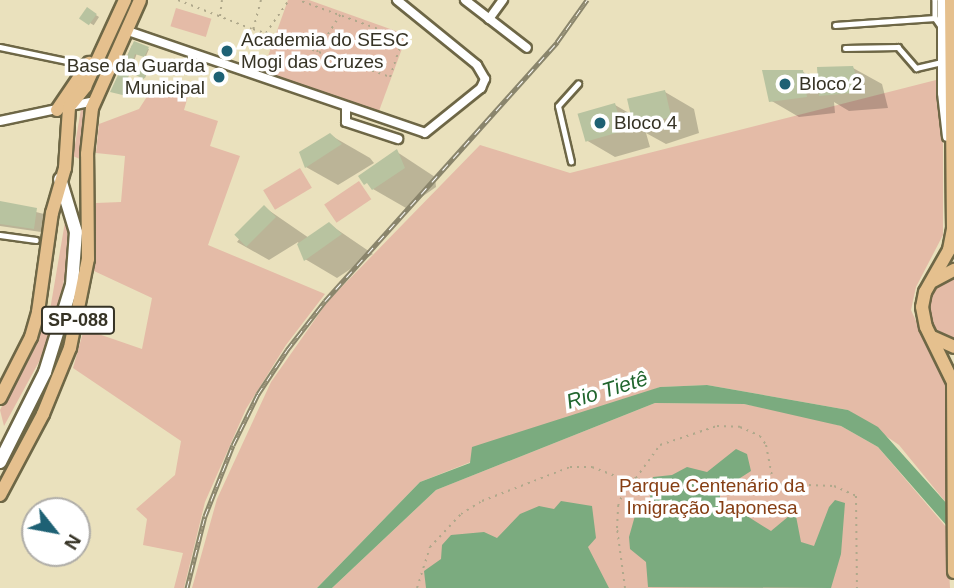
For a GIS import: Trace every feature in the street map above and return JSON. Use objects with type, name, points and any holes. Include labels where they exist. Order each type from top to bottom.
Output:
[{"type":"main road","points":[[63,109],[85,87],[123,0]]},
{"type":"main road","name":"SP-088","points":[[0,495],[43,414],[70,348],[84,294],[90,208],[87,154],[94,101],[140,0]]},
{"type":"main road","points":[[950,0],[953,210],[949,250],[930,283],[922,307],[953,382],[954,572]]},
{"type":"main road","points":[[63,109],[107,33]]},
{"type":"main road","name":"SP-088","points":[[0,398],[32,337],[63,173],[63,109]]},
{"type":"main road","points":[[0,462],[45,372],[72,285],[76,232],[63,173],[73,165],[80,169],[90,208]]},
{"type":"main road","points":[[930,283],[954,270]]},
{"type":"main road","points":[[932,336],[954,347]]},
{"type":"street","points":[[125,30],[425,133],[481,88],[485,79],[477,65],[397,0]]},
{"type":"street","points":[[465,0],[527,48]]},
{"type":"street","points":[[489,19],[503,0]]},
{"type":"street","points":[[942,0],[942,61],[953,210]]},
{"type":"street","points":[[0,121],[94,101]]},
{"type":"street","points":[[346,108],[346,122],[398,139]]},
{"type":"lane","points":[[934,0],[935,18],[942,29]]},
{"type":"lane","points":[[835,25],[935,18]]},
{"type":"lane","points":[[0,47],[87,66]]},
{"type":"lane","points":[[845,48],[898,47],[916,68],[942,61]]},
{"type":"lane","points":[[571,162],[558,106],[578,84]]},
{"type":"lane","points":[[0,235],[36,240]]},
{"type":"path","points":[[177,0],[219,18],[390,77],[403,38],[298,0]]},
{"type":"path","points":[[219,18],[222,0]]},
{"type":"path","points":[[253,29],[261,0]]},
{"type":"path","points":[[266,34],[289,0]]},
{"type":"path","points":[[317,52],[340,14]]},
{"type":"path","points":[[417,588],[430,547],[452,522],[482,500],[570,467],[592,467],[628,481],[636,478],[660,445],[672,438],[717,426],[740,427],[760,436],[766,445],[773,480],[848,489],[856,496],[856,588]]},
{"type":"path","points":[[625,588],[617,528],[618,506],[628,481]]},
{"type":"green space","points":[[288,0],[309,0],[407,35],[379,111],[262,73]]},
{"type":"green space","points":[[176,8],[211,19],[206,37],[170,26]]},
{"type":"green space","points":[[936,80],[943,144],[943,235],[916,287],[911,310],[946,387],[948,505],[899,445],[848,410],[707,385],[660,387],[420,482],[317,588],[192,588],[217,499],[271,382],[328,301],[480,145],[570,173]]},
{"type":"green space","points":[[157,81],[186,85],[183,90],[189,93],[184,110],[218,121],[210,146],[240,156],[208,245],[325,294],[286,345],[246,409],[205,502],[184,588],[174,588],[183,553],[143,545],[147,519],[136,509],[175,475],[181,441],[73,368],[84,329],[142,349],[152,298],[94,271],[96,203],[121,202],[125,156],[96,153],[99,124],[139,109]]},
{"type":"green space","points":[[89,106],[82,160],[73,156],[81,109]]},
{"type":"green space","points":[[300,168],[312,188],[275,210],[263,190]]},
{"type":"green space","points":[[359,181],[371,199],[336,223],[324,204]]},
{"type":"green space","points":[[66,216],[69,254],[53,336],[4,426],[0,410],[50,310]]},
{"type":"green space","points":[[954,275],[954,341],[933,327],[928,306],[936,286]]},
{"type":"green space","name":"Parque Centenário da Imigração Japonesa","points":[[655,403],[744,404],[799,414],[841,426],[878,447],[947,528],[950,588],[332,588],[436,490]]},
{"type":"shaded area","points":[[707,385],[848,410],[878,427],[948,505],[954,534],[878,447],[841,426],[744,404],[655,403],[436,490],[332,588],[317,588],[420,482],[470,463],[472,447],[660,387]]},
{"type":"shaded area","points":[[736,449],[747,454],[751,471],[737,480],[720,478],[720,512],[746,509],[747,516],[771,531],[795,511],[801,542],[814,546],[829,507],[835,500],[845,503],[841,554],[831,588],[648,587],[646,562],[630,549],[629,537],[638,505],[650,498],[653,477],[672,475],[687,467],[707,472]]},
{"type":"shaded area","points":[[561,501],[592,506],[596,538],[588,547],[609,588],[426,588],[424,571],[441,559],[442,545],[451,535],[484,532],[497,538],[520,514],[539,506],[554,509]]},
{"type":"building","points":[[87,7],[97,14],[89,25],[79,18]]},
{"type":"building","points":[[134,41],[149,47],[144,57],[135,54],[131,66],[147,71],[144,79],[129,72],[126,84],[134,87],[131,97],[110,92]]},
{"type":"building","points":[[853,66],[861,92],[819,96],[817,67]]},
{"type":"building","name":"Bloco 2","points":[[762,70],[803,70],[807,97],[769,102]]},
{"type":"building","points":[[665,90],[671,117],[633,126],[627,99]]},
{"type":"building","name":"Bloco 4","points":[[615,103],[623,131],[586,142],[578,114]]},
{"type":"building","points":[[330,133],[342,144],[305,168],[299,152]]},
{"type":"building","points":[[397,149],[405,168],[372,190],[367,183],[364,185],[358,176]]},
{"type":"building","points":[[0,201],[37,208],[34,229],[0,224]]},
{"type":"building","points":[[264,205],[276,217],[246,247],[234,235]]},
{"type":"building","points":[[329,222],[342,234],[304,261],[297,244]]},
{"type":"railway","points":[[187,588],[205,516],[233,445],[258,394],[287,350],[325,301],[557,42],[587,0]]},
{"type":"place","name":"Academia do SESC Mogi das Cruzes","points":[[227,51]]},
{"type":"place","name":"Base da Guarda Municipal","points":[[219,77]]},
{"type":"place","name":"Bloco 2","points":[[785,84]]},
{"type":"place","name":"Bloco 4","points":[[600,123]]},
{"type":"water label","name":"Rio Tietê","points":[[607,390]]}]
